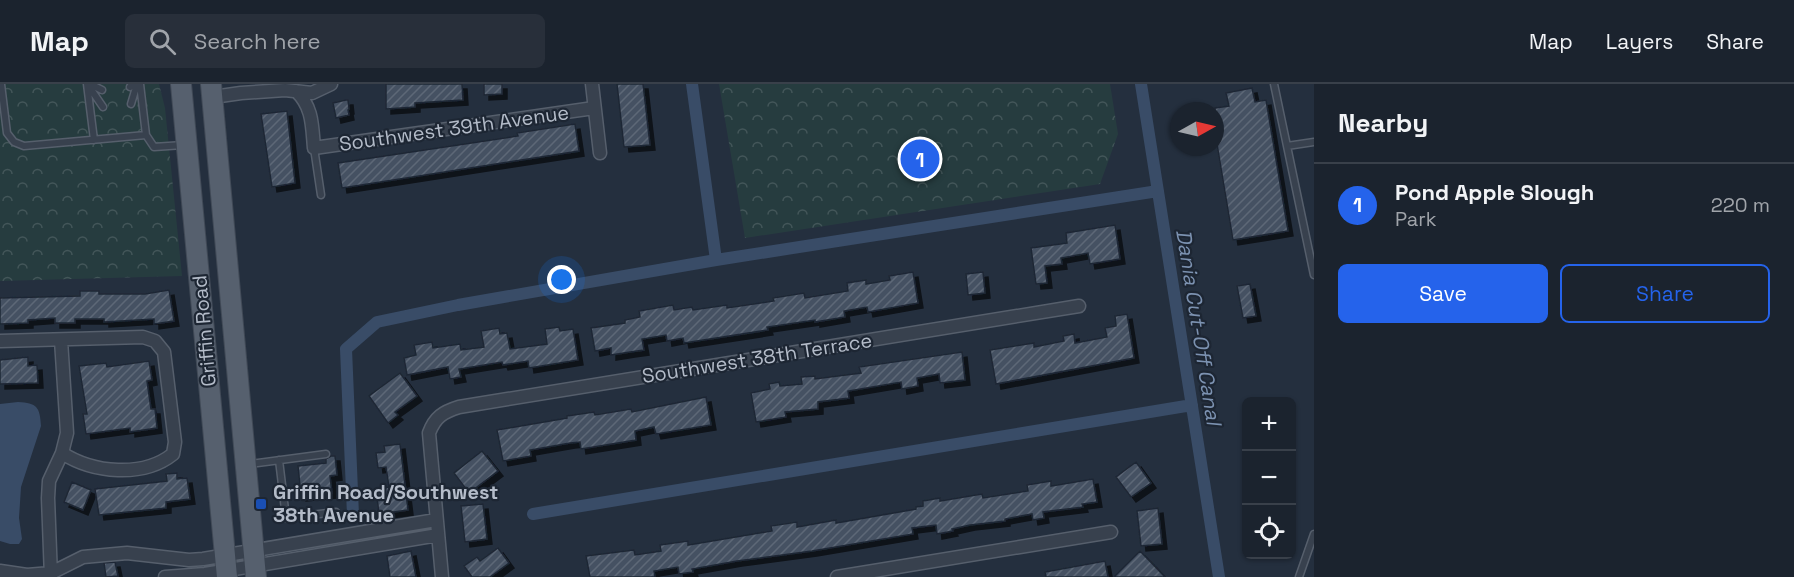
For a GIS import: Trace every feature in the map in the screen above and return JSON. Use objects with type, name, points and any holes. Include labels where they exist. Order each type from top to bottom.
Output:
[{"type":"main road","name":"Griffin Road","points":[[181,84],[226,567]]},
{"type":"main road","name":"Griffin Road","points":[[213,87],[255,564]]},
{"type":"street","points":[[213,87],[241,93],[285,90],[318,92],[331,84]]},
{"type":"street","points":[[591,84],[600,153]]},
{"type":"street","points":[[296,91],[304,98],[310,111],[314,148]]},
{"type":"street","points":[[310,111],[318,92]]},
{"type":"street","name":"Southwest 39th Avenue","points":[[314,148],[594,108]]},
{"type":"street","name":"Southwest 38th Terrace","points":[[436,520],[429,433],[438,416],[459,406],[1079,306]]},
{"type":"street","points":[[0,341],[143,337],[155,341],[164,352],[175,442],[173,454],[153,466],[116,470],[75,462],[62,453]]},
{"type":"street","points":[[54,576],[49,481],[68,433],[61,340]]},
{"type":"street","points":[[255,564],[436,520],[442,577]]},
{"type":"street","points":[[837,577],[1111,532]]},
{"type":"street","points":[[165,577],[438,535]]},
{"type":"street","points":[[0,571],[54,576],[83,557],[127,553],[226,567]]},
{"type":"lane","points":[[2,84],[7,133],[14,142],[24,146],[146,135]]},
{"type":"lane","points":[[89,84],[94,140]]},
{"type":"lane","points":[[89,84],[102,90]]},
{"type":"lane","points":[[89,84],[103,107]]},
{"type":"lane","points":[[1275,84],[1311,250],[1314,275]]},
{"type":"lane","points":[[135,85],[146,135],[154,147],[187,144]]},
{"type":"lane","points":[[131,104],[135,85]]},
{"type":"lane","points":[[1287,146],[1314,142]]},
{"type":"lane","points":[[314,148],[321,195]]},
{"type":"lane","points":[[246,465],[326,454]]},
{"type":"lane","points":[[279,460],[286,518],[336,512]]},
{"type":"lane","points":[[1299,577],[1314,534]]},
{"type":"green space","points":[[0,84],[159,84],[165,108],[182,276],[0,281]]},
{"type":"green space","points":[[719,84],[1110,84],[1118,134],[1100,184],[745,238]]},
{"type":"water","points":[[18,402],[36,407],[40,414],[41,426],[21,487],[19,518],[22,539],[19,544],[10,544],[0,541],[0,404]]},
{"type":"building","points":[[386,84],[462,84],[463,100],[415,103],[415,107],[386,109]]},
{"type":"building","points":[[484,84],[502,84],[502,94],[484,95]]},
{"type":"building","points":[[617,84],[643,84],[650,145],[624,147]]},
{"type":"building","points":[[1252,88],[1255,102],[1266,100],[1288,231],[1233,240],[1219,156],[1224,156],[1224,107],[1229,106],[1226,93]]},
{"type":"building","points":[[348,100],[349,115],[336,118],[333,103]]},
{"type":"building","points":[[287,111],[295,183],[272,187],[261,114]]},
{"type":"building","points":[[575,124],[579,151],[342,188],[338,163],[518,136],[517,133]]},
{"type":"building","points":[[1115,225],[1120,259],[1090,264],[1088,253],[1061,258],[1062,264],[1045,266],[1047,283],[1036,284],[1031,248],[1067,243],[1066,233]]},
{"type":"building","points":[[913,272],[918,303],[868,312],[867,307],[844,311],[845,317],[767,327],[768,330],[684,343],[683,338],[667,341],[666,335],[642,339],[644,350],[611,355],[611,348],[595,351],[591,328],[625,323],[625,320],[640,317],[639,311],[673,305],[674,310],[727,305],[727,308],[774,301],[773,298],[804,293],[805,298],[848,291],[847,283],[866,280],[866,284],[890,280],[889,276]]},
{"type":"building","points":[[983,272],[985,293],[968,295],[966,274]]},
{"type":"building","points":[[1250,284],[1256,316],[1243,318],[1237,286]]},
{"type":"building","points":[[169,290],[174,321],[154,324],[154,319],[104,322],[104,319],[75,319],[75,323],[55,323],[55,318],[28,320],[28,323],[0,324],[0,298],[80,296],[80,291],[99,291],[99,294],[145,294]]},
{"type":"building","points":[[1127,314],[1134,358],[996,384],[990,350],[1034,343],[1034,347],[1064,341],[1063,336],[1074,334],[1075,343],[1107,337],[1105,328],[1116,326],[1115,316]]},
{"type":"building","points":[[559,327],[560,331],[573,329],[578,360],[529,368],[528,361],[503,365],[502,362],[459,369],[461,377],[450,379],[448,367],[407,375],[404,358],[416,355],[414,345],[432,342],[433,348],[460,344],[461,350],[484,347],[481,331],[499,328],[500,334],[507,333],[510,349],[547,344],[545,329]]},
{"type":"building","points":[[962,352],[965,380],[940,383],[939,374],[917,378],[918,386],[902,389],[901,382],[848,391],[849,398],[818,402],[818,409],[785,412],[786,417],[756,422],[751,393],[770,389],[769,384],[779,382],[780,386],[802,384],[801,377],[815,376],[815,379],[861,373],[859,367]]},
{"type":"building","points":[[28,357],[28,366],[37,365],[38,383],[0,384],[0,360]]},
{"type":"building","points":[[149,361],[152,380],[147,381],[151,409],[155,409],[157,428],[130,432],[130,428],[86,434],[83,414],[87,414],[79,366],[106,363],[107,367]]},
{"type":"building","points":[[400,373],[417,396],[395,412],[398,415],[388,423],[369,396]]},
{"type":"building","points":[[706,397],[711,425],[656,434],[654,427],[635,431],[636,440],[581,449],[580,442],[570,443],[530,450],[531,456],[503,461],[497,430],[594,412],[595,415],[631,409],[632,412]]},
{"type":"building","points":[[400,444],[408,510],[379,514],[376,489],[389,487],[386,467],[378,468],[376,453],[385,452],[384,446]]},
{"type":"building","points":[[482,451],[498,471],[469,493],[454,473]]},
{"type":"building","points":[[335,456],[337,475],[330,476],[332,493],[301,496],[298,466],[326,463],[326,459]]},
{"type":"building","points":[[1136,462],[1151,483],[1131,497],[1116,477]]},
{"type":"building","points":[[177,473],[177,479],[187,478],[190,499],[166,502],[166,508],[99,515],[95,489],[167,481],[166,474]]},
{"type":"building","points":[[1093,479],[1097,502],[1082,504],[1083,507],[1043,512],[1044,518],[1033,520],[1032,514],[1005,519],[1005,521],[970,525],[937,534],[936,525],[912,528],[913,534],[737,561],[692,569],[693,572],[679,574],[678,567],[654,571],[655,577],[590,577],[586,556],[634,550],[635,555],[661,551],[660,545],[688,541],[688,545],[772,531],[771,526],[797,522],[797,527],[836,520],[836,523],[916,509],[916,507],[923,506],[923,501],[940,498],[940,501],[982,494],[983,498],[1028,491],[1027,485],[1051,481],[1051,486]]},
{"type":"building","points":[[72,482],[91,490],[83,510],[64,502]]},
{"type":"building","points":[[483,504],[487,539],[465,542],[461,506]]},
{"type":"building","points":[[1158,508],[1162,544],[1141,546],[1137,511]]},
{"type":"building","points":[[498,548],[509,563],[490,577],[472,577],[464,566],[477,557],[480,561]]},
{"type":"building","points":[[411,551],[416,577],[390,577],[387,556]]},
{"type":"building","points":[[1140,551],[1165,577],[1114,577]]},
{"type":"building","points":[[1105,561],[1108,577],[1046,577],[1045,572]]},
{"type":"building","points":[[115,562],[118,576],[106,577],[104,563]]},
{"type":"waterway","points":[[692,84],[716,260]]},
{"type":"waterway","name":"Dania Cut-Off Canal","points":[[1141,84],[1219,577]]},
{"type":"waterway","points":[[353,515],[346,349],[377,322],[458,305],[716,260],[1158,191]]},
{"type":"waterway","points":[[533,514],[1192,405]]},
{"type":"place","name":"Pond Apple Slough","points":[[920,159]]},
{"type":"place","name":"Griffin Road/Southwest 38th Avenue","points":[[261,504]]}]
